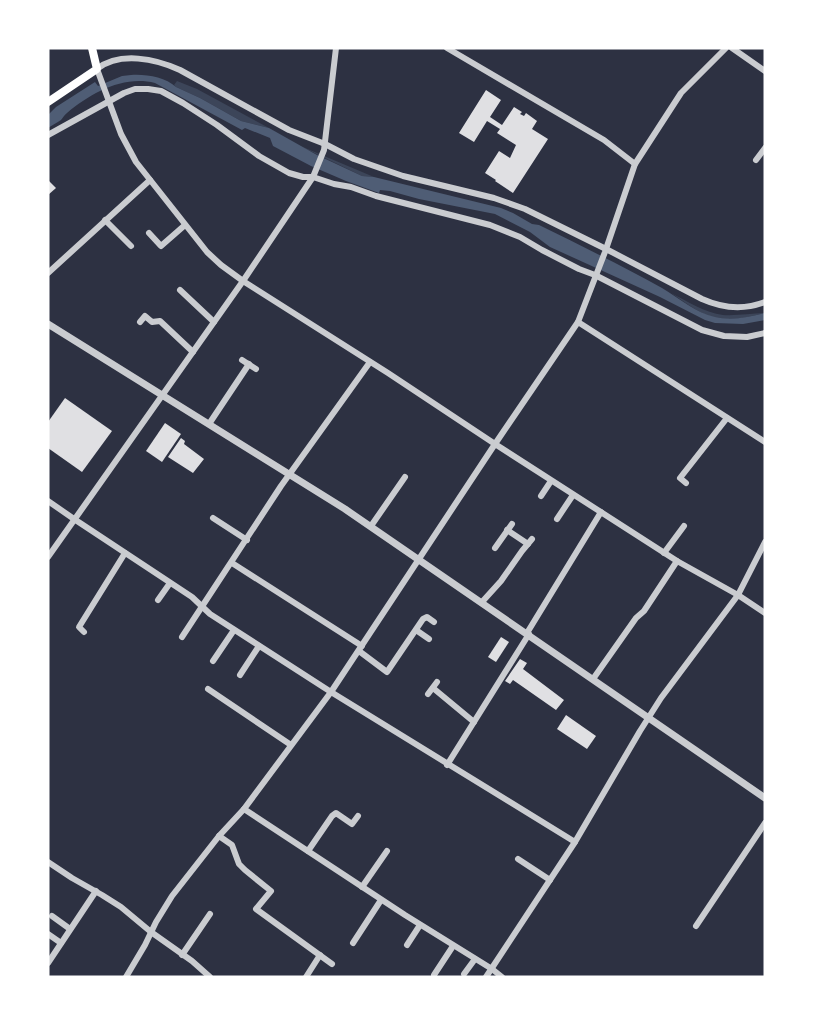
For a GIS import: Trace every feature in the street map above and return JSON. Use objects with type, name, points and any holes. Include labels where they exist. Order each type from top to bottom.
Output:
[{"type":"main road","points":[[48,102],[98,72],[93,48]]},
{"type":"street","points":[[48,557],[243,281],[314,174],[324,147],[336,48]]},
{"type":"street","points":[[447,48],[604,140],[635,164]]},
{"type":"street","points":[[126,977],[172,896],[219,836],[244,810],[331,693],[578,322],[635,164],[681,93],[726,48]]},
{"type":"street","points":[[732,48],[765,71]]},
{"type":"street","points":[[765,302],[742,307],[714,304],[525,209],[477,193],[403,177],[324,147],[164,63],[125,59],[110,61],[98,72],[121,134],[136,162],[207,252],[221,265],[676,561],[738,595],[765,613]]},
{"type":"street","points":[[48,135],[124,93],[135,89],[162,91],[209,119],[260,156],[290,173],[303,177],[314,174],[334,184],[490,225],[520,237],[579,269],[596,274],[702,330],[724,336],[747,337],[765,333]]},
{"type":"street","points":[[756,160],[765,148]]},
{"type":"street","points":[[48,273],[150,180]]},
{"type":"street","points":[[105,220],[131,246]]},
{"type":"street","points":[[149,233],[161,246],[185,225]]},
{"type":"street","points":[[180,290],[214,322]]},
{"type":"street","points":[[140,322],[145,316],[152,322],[160,321],[193,352]]},
{"type":"street","points":[[578,322],[765,442]]},
{"type":"street","points":[[48,324],[371,526],[765,798]]},
{"type":"street","points":[[242,360],[256,369]]},
{"type":"street","points":[[182,637],[290,474],[370,362]]},
{"type":"street","points":[[209,424],[249,364]]},
{"type":"street","points":[[686,483],[680,478],[728,418]]},
{"type":"street","points":[[371,526],[405,477]]},
{"type":"street","points":[[541,496],[551,481]]},
{"type":"street","points":[[557,519],[573,495]]},
{"type":"street","points":[[48,501],[192,597],[210,614],[331,693],[575,842]]},
{"type":"street","points":[[447,765],[601,512]]},
{"type":"street","points":[[213,518],[247,540]]},
{"type":"street","points":[[495,548],[512,524]]},
{"type":"street","points":[[664,553],[684,526]]},
{"type":"street","points":[[482,602],[530,542],[507,530]]},
{"type":"street","points":[[486,977],[575,842],[661,698],[738,595],[765,542]]},
{"type":"street","points":[[84,632],[79,627],[125,553]]},
{"type":"street","points":[[593,679],[636,618],[644,611],[676,561]]},
{"type":"street","points":[[232,563],[360,649],[387,672],[423,619],[427,617],[434,622]]},
{"type":"street","points":[[158,600],[170,583]]},
{"type":"street","points":[[213,661],[234,630]]},
{"type":"street","points":[[416,630],[429,639]]},
{"type":"street","points":[[240,675],[259,646]]},
{"type":"street","points":[[428,694],[437,682]]},
{"type":"street","points":[[433,688],[474,722]]},
{"type":"street","points":[[208,689],[291,745]]},
{"type":"street","points":[[227,702],[231,695]]},
{"type":"street","points":[[244,810],[502,977]]},
{"type":"street","points":[[308,852],[336,813],[352,824],[358,816]]},
{"type":"street","points":[[696,926],[765,823]]},
{"type":"street","points":[[219,836],[232,845],[239,864],[271,891],[256,909],[332,964]]},
{"type":"street","points":[[363,887],[387,851]]},
{"type":"street","points":[[518,859],[550,880]]},
{"type":"street","points":[[48,863],[121,907],[210,977]]},
{"type":"street","points":[[48,963],[96,891]]},
{"type":"street","points":[[353,943],[381,900]]},
{"type":"street","points":[[182,955],[210,914]]},
{"type":"street","points":[[52,916],[70,929]]},
{"type":"street","points":[[407,945],[420,925]]},
{"type":"street","points":[[48,934],[61,943]]},
{"type":"street","points":[[434,975],[453,946]]},
{"type":"street","points":[[306,977],[320,955]]},
{"type":"street","points":[[464,974],[475,959]]},
{"type":"shaded area","points":[[122,76],[149,76],[166,81],[241,121],[269,128],[317,155],[362,176],[501,208],[616,264],[708,315],[734,319],[765,313],[765,320],[743,324],[715,323],[705,320],[550,247],[530,232],[495,214],[390,191],[380,190],[379,193],[346,181],[273,146],[270,138],[245,128],[242,130],[155,83],[131,82],[108,88],[86,99],[48,128],[48,115],[56,107],[95,82],[98,86]]},
{"type":"shaded area","points":[[177,81],[197,89],[269,128],[241,121],[176,87],[174,85]]},
{"type":"shaded area","points":[[298,145],[374,177],[362,176]]},
{"type":"shaded area","points":[[671,293],[716,314],[765,313],[742,318],[711,317]]},
{"type":"building","points":[[486,90],[501,100],[490,117],[502,125],[514,107],[522,112],[520,114],[524,116],[526,113],[537,121],[532,129],[548,139],[513,193],[485,173],[499,151],[510,158],[516,145],[497,133],[500,129],[487,121],[474,142],[459,133]]},
{"type":"building","points":[[48,180],[56,188],[48,195]]},
{"type":"building","points":[[65,398],[112,431],[82,472],[48,448],[48,422]]},
{"type":"building","points":[[165,423],[181,434],[162,462],[146,451]]},
{"type":"building","points":[[181,438],[185,441],[184,444],[204,459],[193,473],[168,457]]},
{"type":"building","points":[[501,637],[509,642],[496,662],[488,657]]},
{"type":"building","points":[[520,659],[527,663],[523,669],[564,700],[556,710],[513,680],[510,684],[505,681]]},
{"type":"building","points":[[566,715],[596,736],[587,749],[557,729]]}]
